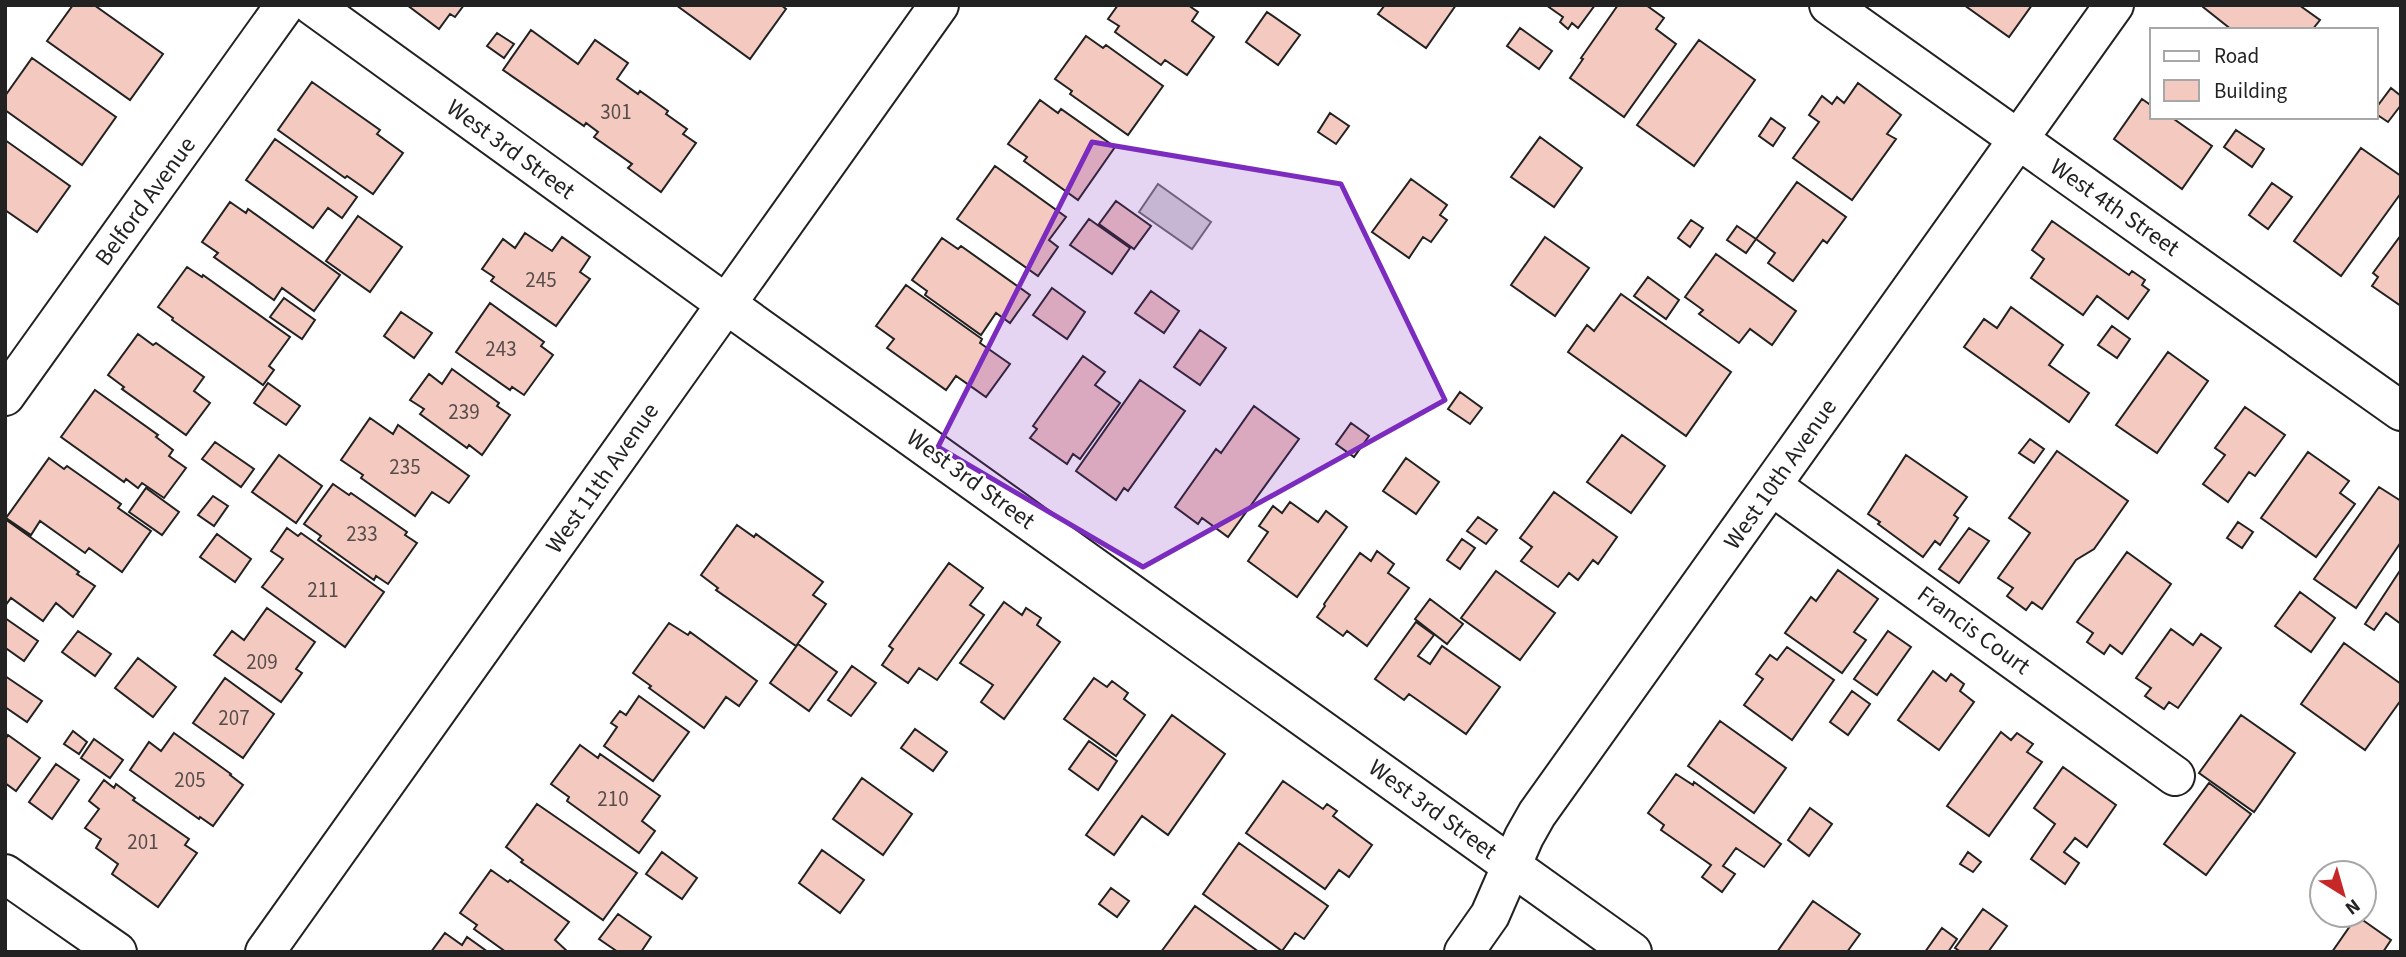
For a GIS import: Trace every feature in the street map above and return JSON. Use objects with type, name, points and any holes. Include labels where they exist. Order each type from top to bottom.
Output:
[{"type":"street","name":"Belford Avenue","points":[[5,396],[285,5]]},
{"type":"street","name":"West 3rd Street","points":[[312,5],[1632,952]]},
{"type":"street","name":"West 11th Avenue","points":[[265,952],[939,5]]},
{"type":"street","name":"West 4th Street","points":[[1829,5],[2401,411]]},
{"type":"street","name":"West 10th Avenue","points":[[1464,952],[1490,915],[1537,814],[2114,5]]},
{"type":"street","name":"Francis Court","points":[[1772,486],[2175,776]]},
{"type":"street","points":[[5,874],[117,952]]},
{"type":"highlighted area","points":[[1092,142],[1341,184],[1445,400],[1143,567],[938,447]]},
{"type":"shaded area","points":[[1158,184],[1211,222],[1192,249],[1139,212]]},
{"type":"building","points":[[73,5],[94,5],[163,54],[130,100],[47,41]]},
{"type":"building","points":[[407,5],[464,5],[455,17],[450,14],[439,29]]},
{"type":"building","points":[[676,5],[781,5],[786,9],[750,59]]},
{"type":"building","points":[[1118,5],[1188,5],[1198,12],[1192,21],[1214,37],[1187,75],[1165,60],[1161,65],[1115,32],[1119,26],[1108,19]]},
{"type":"building","points":[[1385,5],[1456,5],[1426,48],[1378,14]]},
{"type":"building","points":[[1546,5],[1595,5],[1578,28],[1572,23],[1568,29],[1560,22],[1563,17]]},
{"type":"building","points":[[1618,5],[1646,5],[1664,18],[1656,29],[1676,44],[1624,117],[1570,78]]},
{"type":"building","points":[[1964,5],[2032,5],[2009,37]]},
{"type":"building","points":[[2299,5],[2320,20],[2314,28],[2229,28],[2203,7]]},
{"type":"building","points":[[1267,12],[1300,35],[1278,65],[1246,42]]},
{"type":"building","points":[[1520,28],[1552,51],[1539,69],[1507,46]]},
{"type":"building","points":[[531,30],[578,64],[595,40],[628,63],[617,79],[668,111],[666,114],[687,129],[683,134],[696,143],[661,192],[628,168],[632,164],[594,137],[598,132],[586,123],[584,126],[503,70]]},
{"type":"building","points":[[497,33],[514,44],[504,58],[487,46]]},
{"type":"building","points":[[1086,36],[1103,48],[1106,45],[1163,86],[1128,135],[1070,94],[1072,91],[1055,79]]},
{"type":"building","points":[[1699,40],[1755,80],[1694,166],[1637,125]]},
{"type":"building","points":[[32,58],[116,117],[82,165],[5,110],[5,96]]},
{"type":"building","points":[[312,82],[380,130],[377,134],[403,153],[373,194],[347,176],[345,178],[278,130]]},
{"type":"building","points":[[1858,83],[1901,115],[1887,134],[1896,139],[1852,200],[1793,158],[1819,122],[1809,115],[1822,96],[1832,104],[1837,97],[1844,103]]},
{"type":"building","points":[[2391,88],[2401,96],[2401,105],[2388,122],[2378,115],[2378,105]]},
{"type":"building","points":[[2142,99],[2150,105],[2150,119],[2174,119],[2212,146],[2182,189],[2114,139]]},
{"type":"building","points":[[1040,100],[1058,113],[1061,109],[1115,147],[1078,200],[1024,161],[1027,157],[1008,144]]},
{"type":"building","points":[[1330,113],[1349,126],[1336,144],[1318,132]]},
{"type":"building","points":[[1771,118],[1785,128],[1773,146],[1759,136]]},
{"type":"building","points":[[2236,130],[2264,149],[2252,167],[2224,147]]},
{"type":"building","points":[[1540,137],[1582,168],[1554,207],[1511,177]]},
{"type":"building","points":[[275,139],[357,197],[342,218],[328,208],[313,228],[246,180]]},
{"type":"building","points":[[5,140],[70,186],[37,232],[5,210]]},
{"type":"building","points":[[2361,148],[2401,176],[2401,193],[2341,276],[2294,241]]},
{"type":"building","points":[[995,166],[1066,217],[1049,240],[1058,247],[1038,276],[957,219]]},
{"type":"building","points":[[1411,179],[1447,205],[1440,215],[1447,220],[1431,242],[1423,237],[1409,258],[1372,232]]},
{"type":"building","points":[[1797,182],[1846,217],[1827,243],[1823,240],[1793,281],[1768,263],[1775,253],[1756,239]]},
{"type":"building","points":[[2272,183],[2292,197],[2268,229],[2249,215]]},
{"type":"building","points":[[1116,201],[1151,226],[1134,249],[1099,224]]},
{"type":"building","points":[[230,202],[246,213],[248,209],[340,275],[314,311],[282,288],[274,300],[214,257],[218,253],[202,242]]},
{"type":"building","points":[[358,216],[402,247],[370,292],[326,261]]},
{"type":"building","points":[[1089,219],[1130,248],[1112,274],[1070,245]]},
{"type":"building","points":[[1691,220],[1703,228],[1690,247],[1678,238]]},
{"type":"building","points":[[2052,221],[2129,275],[2132,271],[2145,280],[2142,285],[2149,290],[2128,319],[2097,296],[2083,315],[2031,278],[2044,259],[2032,250]]},
{"type":"building","points":[[1737,226],[1756,239],[1746,253],[1727,240]]},
{"type":"building","points":[[525,233],[552,251],[562,237],[590,257],[580,272],[590,279],[556,326],[491,281],[494,277],[482,269],[503,239],[515,248]]},
{"type":"building","points":[[2401,235],[2401,306],[2372,286],[2378,277],[2373,273]]},
{"type":"building","points":[[1545,237],[1589,268],[1555,316],[1511,285]]},
{"type":"building","points":[[942,238],[958,249],[961,246],[1030,295],[1010,323],[996,313],[981,335],[925,295],[927,291],[912,280]]},
{"type":"building","points":[[1716,254],[1796,311],[1772,345],[1750,329],[1739,343],[1699,314],[1703,310],[1685,297]]},
{"type":"building","points":[[187,267],[202,277],[203,275],[290,337],[269,366],[274,370],[263,385],[158,307]]},
{"type":"building","points":[[1648,277],[1679,300],[1666,319],[1634,296]]},
{"type":"building","points":[[906,285],[982,339],[980,343],[1010,364],[986,397],[956,376],[946,390],[887,348],[894,339],[876,326]]},
{"type":"building","points":[[1052,288],[1085,312],[1067,339],[1033,315]]},
{"type":"building","points":[[1151,291],[1179,311],[1164,333],[1135,313]]},
{"type":"building","points":[[1621,294],[1731,372],[1686,436],[1568,352],[1587,325],[1594,331]]},
{"type":"building","points":[[284,298],[315,320],[302,339],[270,317]]},
{"type":"building","points":[[490,303],[544,342],[541,346],[553,355],[524,395],[512,387],[510,390],[456,352]]},
{"type":"building","points":[[2011,307],[2063,345],[2049,365],[2089,393],[2069,422],[1964,347],[1984,319],[1997,328]]},
{"type":"building","points":[[401,312],[432,333],[414,358],[384,336]]},
{"type":"building","points":[[2112,326],[2130,339],[2117,358],[2098,345]]},
{"type":"building","points":[[1200,330],[1226,348],[1200,385],[1174,367]]},
{"type":"building","points":[[138,334],[153,345],[156,343],[204,377],[194,391],[210,403],[186,435],[122,389],[124,387],[108,375]]},
{"type":"building","points":[[2168,352],[2208,381],[2157,453],[2116,425]]},
{"type":"building","points":[[1083,356],[1105,372],[1095,385],[1120,403],[1080,459],[1073,454],[1067,464],[1030,438],[1037,429],[1033,426]]},
{"type":"building","points":[[452,369],[499,403],[497,406],[510,415],[482,455],[469,445],[467,448],[420,414],[424,409],[410,400],[429,374],[442,384]]},
{"type":"building","points":[[1140,380],[1185,411],[1128,491],[1124,488],[1116,500],[1076,471]]},
{"type":"building","points":[[268,383],[300,406],[286,425],[254,403]]},
{"type":"building","points":[[95,390],[158,435],[156,437],[173,450],[169,456],[186,468],[164,498],[142,483],[138,488],[126,479],[124,482],[61,437]]},
{"type":"building","points":[[1460,392],[1482,408],[1470,424],[1448,409]]},
{"type":"building","points":[[1254,406],[1299,439],[1228,537],[1202,518],[1198,524],[1175,507],[1216,449],[1221,453]]},
{"type":"building","points":[[2245,407],[2285,435],[2255,476],[2249,472],[2228,502],[2203,484],[2225,455],[2215,448]]},
{"type":"building","points":[[370,418],[393,434],[398,425],[469,476],[449,503],[432,492],[415,516],[361,478],[363,475],[341,460]]},
{"type":"building","points":[[1351,423],[1369,436],[1354,457],[1336,444]]},
{"type":"building","points":[[1622,435],[1665,466],[1631,513],[1587,482]]},
{"type":"building","points":[[2030,439],[2044,449],[2034,463],[2019,453]]},
{"type":"building","points":[[215,442],[254,469],[241,487],[202,459]]},
{"type":"building","points":[[2057,451],[2128,501],[2094,549],[2076,560],[2042,609],[2032,602],[2026,610],[2007,596],[2013,588],[1998,578],[2030,533],[2009,518]]},
{"type":"building","points":[[2308,452],[2349,481],[2340,493],[2355,504],[2316,557],[2261,518]]},
{"type":"building","points":[[279,455],[322,486],[296,523],[252,492]]},
{"type":"building","points":[[1906,455],[1967,497],[1954,515],[1958,518],[1940,545],[1935,541],[1923,557],[1868,514]]},
{"type":"building","points":[[49,458],[64,469],[67,466],[121,504],[118,508],[151,531],[122,572],[89,548],[85,553],[40,521],[31,535],[6,518]]},
{"type":"building","points":[[1406,458],[1439,482],[1416,514],[1383,491]]},
{"type":"building","points":[[333,484],[349,495],[351,493],[407,532],[405,535],[417,543],[388,584],[376,576],[374,580],[318,540],[321,536],[304,524]]},
{"type":"building","points":[[2379,487],[2401,501],[2401,542],[2356,608],[2314,579]]},
{"type":"building","points":[[146,488],[179,512],[162,535],[129,512]]},
{"type":"building","points":[[1554,492],[1617,537],[1598,564],[1593,560],[1578,580],[1569,573],[1558,587],[1521,561],[1532,547],[1520,538]]},
{"type":"building","points":[[213,496],[228,506],[214,526],[198,515]]},
{"type":"building","points":[[1290,502],[1318,522],[1326,511],[1347,527],[1297,597],[1248,561],[1268,532],[1259,526],[1273,506],[1282,513]]},
{"type":"building","points":[[1478,517],[1497,530],[1486,544],[1467,531]]},
{"type":"building","points":[[5,519],[95,586],[73,617],[56,603],[43,621],[11,598],[5,606]]},
{"type":"building","points":[[2238,522],[2253,532],[2242,548],[2227,538]]},
{"type":"building","points":[[737,525],[754,537],[756,534],[823,582],[813,595],[826,604],[796,646],[716,590],[718,588],[701,575]]},
{"type":"building","points":[[287,528],[298,536],[301,533],[384,592],[345,647],[262,587],[283,559],[271,551]]},
{"type":"building","points":[[1969,528],[1989,541],[1959,583],[1939,569]]},
{"type":"building","points":[[217,534],[251,559],[235,582],[200,557]]},
{"type":"building","points":[[1462,539],[1475,548],[1460,569],[1447,560]]},
{"type":"building","points":[[1377,551],[1394,564],[1388,573],[1409,588],[1367,646],[1347,631],[1343,636],[1317,617],[1360,553],[1371,561]]},
{"type":"building","points":[[2127,552],[2171,584],[2122,654],[2110,645],[2104,654],[2087,642],[2093,633],[2077,622]]},
{"type":"building","points":[[949,563],[983,588],[970,605],[984,615],[937,680],[919,668],[908,683],[882,665],[893,649],[889,646]]},
{"type":"building","points":[[2401,569],[2401,624],[2386,613],[2374,630],[2365,624]]},
{"type":"building","points":[[1838,570],[1878,599],[1854,632],[1866,640],[1842,673],[1785,633],[1811,597],[1816,601]]},
{"type":"building","points":[[1496,571],[1555,613],[1520,660],[1461,618]]},
{"type":"building","points":[[2300,592],[2335,618],[2311,652],[2275,626]]},
{"type":"building","points":[[1430,599],[1463,624],[1447,644],[1415,619]]},
{"type":"building","points":[[1004,602],[1022,615],[1026,608],[1041,618],[1037,625],[1060,642],[1004,719],[981,702],[993,685],[960,663]]},
{"type":"building","points":[[267,608],[315,642],[296,669],[302,673],[281,702],[214,655],[232,631],[244,640]]},
{"type":"building","points":[[5,618],[38,641],[24,661],[7,649],[5,651]]},
{"type":"building","points":[[1416,622],[1434,635],[1418,656],[1430,664],[1442,646],[1500,687],[1466,734],[1409,694],[1404,700],[1375,679]]},
{"type":"building","points":[[669,623],[688,635],[690,632],[757,681],[739,706],[726,697],[704,728],[633,673]]},
{"type":"building","points":[[2171,629],[2193,645],[2201,634],[2221,648],[2178,708],[2169,702],[2164,709],[2145,696],[2151,688],[2136,678]]},
{"type":"building","points":[[78,631],[111,654],[95,676],[62,652]]},
{"type":"building","points":[[1888,631],[1911,647],[1877,695],[1854,679]]},
{"type":"building","points":[[2344,643],[2401,684],[2401,700],[2365,750],[2301,704]]},
{"type":"building","points":[[798,644],[837,672],[809,711],[770,683]]},
{"type":"building","points":[[1787,647],[1834,680],[1792,740],[1744,705],[1763,679],[1756,674],[1770,655],[1777,660]]},
{"type":"building","points":[[138,658],[176,687],[153,717],[115,688]]},
{"type":"building","points":[[852,666],[876,683],[851,716],[828,700]]},
{"type":"building","points":[[1933,671],[1946,681],[1951,674],[1964,684],[1960,691],[1974,702],[1939,750],[1898,720]]},
{"type":"building","points":[[5,676],[42,701],[27,722],[5,707]]},
{"type":"building","points":[[225,678],[274,714],[243,758],[193,723]]},
{"type":"building","points":[[1094,678],[1107,687],[1112,681],[1128,693],[1124,699],[1145,715],[1116,756],[1064,719]]},
{"type":"building","points":[[1852,691],[1870,704],[1848,735],[1830,722]]},
{"type":"building","points":[[639,696],[689,732],[653,781],[604,746],[617,727],[611,723],[620,711],[626,715]]},
{"type":"building","points":[[1172,715],[1225,754],[1168,835],[1142,816],[1114,855],[1086,835]]},
{"type":"building","points":[[2241,715],[2295,753],[2254,812],[2199,773]]},
{"type":"building","points":[[1720,721],[1786,768],[1754,813],[1688,766]]},
{"type":"building","points":[[915,729],[947,752],[933,771],[901,748]]},
{"type":"building","points":[[73,731],[87,742],[79,754],[64,744]]},
{"type":"building","points":[[2001,732],[2011,740],[2017,733],[2033,744],[2027,752],[2042,762],[1989,836],[1947,806]]},
{"type":"building","points":[[174,733],[243,785],[213,826],[130,770],[149,742],[161,751]]},
{"type":"building","points":[[8,735],[40,758],[16,791],[5,783],[5,740]]},
{"type":"building","points":[[94,739],[123,760],[110,778],[81,758]]},
{"type":"building","points":[[1089,741],[1117,761],[1098,790],[1069,769]]},
{"type":"building","points":[[580,745],[598,758],[600,754],[660,796],[642,821],[655,831],[639,853],[567,801],[569,797],[551,784]]},
{"type":"building","points":[[56,764],[79,780],[52,819],[29,802]]},
{"type":"building","points":[[2063,767],[2116,805],[2087,847],[2075,838],[2064,852],[2079,863],[2065,884],[2031,859],[2055,824],[2034,808]]},
{"type":"building","points":[[1676,774],[1693,785],[1694,782],[1781,844],[1764,867],[1736,848],[1723,866],[1735,874],[1722,892],[1702,877],[1711,865],[1661,830],[1664,825],[1648,813]]},
{"type":"building","points":[[862,778],[912,814],[883,855],[833,819]]},
{"type":"building","points":[[104,780],[114,788],[116,784],[135,798],[133,800],[189,839],[185,845],[197,853],[158,907],[112,874],[118,864],[96,848],[101,839],[85,828],[99,809],[89,801]]},
{"type":"building","points":[[1283,781],[1323,809],[1327,804],[1337,811],[1333,816],[1372,845],[1349,877],[1339,870],[1325,889],[1246,833]]},
{"type":"building","points":[[2209,783],[2251,814],[2206,875],[2164,844]]},
{"type":"building","points":[[537,804],[637,873],[603,920],[521,862],[523,860],[506,847]]},
{"type":"building","points":[[1810,808],[1832,824],[1809,856],[1788,840]]},
{"type":"building","points":[[1239,843],[1328,906],[1304,939],[1295,933],[1282,951],[1203,894]]},
{"type":"building","points":[[822,850],[864,880],[840,913],[799,883]]},
{"type":"building","points":[[662,852],[697,878],[682,899],[646,874]]},
{"type":"building","points":[[1968,852],[1981,862],[1973,872],[1960,864]]},
{"type":"building","points":[[491,870],[508,882],[510,880],[569,922],[555,940],[568,952],[506,952],[474,929],[477,925],[460,913]]},
{"type":"building","points":[[1111,888],[1129,901],[1117,917],[1099,904]]},
{"type":"building","points":[[1813,901],[1860,934],[1847,952],[1777,952]]},
{"type":"building","points":[[1195,906],[1259,952],[1161,952]]},
{"type":"building","points":[[1983,909],[2007,926],[1988,952],[1961,952],[1955,948]]},
{"type":"building","points":[[618,914],[651,937],[641,952],[618,952],[599,939]]},
{"type":"building","points":[[1942,928],[1957,939],[1948,952],[1925,952]]},
{"type":"building","points":[[2348,929],[2375,929],[2391,940],[2383,952],[2332,952]]},
{"type":"building","points":[[445,933],[462,945],[467,937],[488,952],[431,952]]}]
